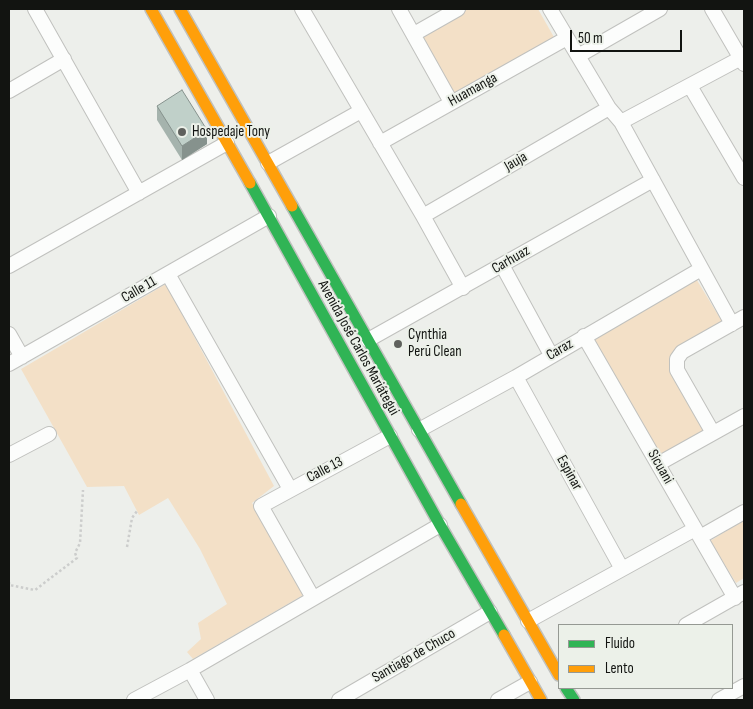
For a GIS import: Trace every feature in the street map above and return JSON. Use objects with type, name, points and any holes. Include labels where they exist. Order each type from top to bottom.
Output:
[{"type":"main road","name":"Avenida José Carlos Mariátegui","points":[[151,9],[269,216],[292,233],[368,340],[558,674]]},
{"type":"main road","name":"Avenida José Carlos Mariátegui","points":[[180,9],[268,163],[292,233],[390,436],[541,700]]},
{"type":"street","points":[[35,9],[139,193]]},
{"type":"street","points":[[302,9],[423,216],[462,288]]},
{"type":"street","points":[[399,9],[452,102]]},
{"type":"street","points":[[414,34],[458,9]]},
{"type":"street","points":[[550,9],[609,108],[621,122],[701,269],[738,321],[682,352],[677,359],[677,370],[713,434]]},
{"type":"street","points":[[578,56],[660,9]]},
{"type":"street","points":[[621,122],[742,61],[712,9]]},
{"type":"street","name":"Huamanga","points":[[380,143],[567,38]]},
{"type":"street","points":[[9,91],[64,59]]},
{"type":"street","points":[[690,86],[740,162],[744,178]]},
{"type":"street","name":"Jauja","points":[[423,216],[609,108]]},
{"type":"street","points":[[268,163],[361,111]]},
{"type":"street","points":[[9,266],[227,143]]},
{"type":"street","name":"Carhuaz","points":[[368,340],[653,180]]},
{"type":"street","name":"Calle 11","points":[[9,364],[269,216]]},
{"type":"street","points":[[502,265],[551,355]]},
{"type":"street","name":"Caraz","points":[[419,430],[516,377],[701,269]]},
{"type":"street","points":[[168,274],[290,489]]},
{"type":"street","points":[[9,334],[22,357]]},
{"type":"street","name":"Sicuani","points":[[584,336],[697,533],[739,595]]},
{"type":"street","name":"Espinar","points":[[516,377],[622,569]]},
{"type":"street","points":[[658,464],[744,416]]},
{"type":"street","points":[[9,455],[49,434]]},
{"type":"street","name":"Calle 13","points":[[314,598],[261,506],[390,436]]},
{"type":"street","points":[[528,621],[622,569],[744,512]]},
{"type":"street","points":[[134,700],[190,670],[440,525]]},
{"type":"street","points":[[688,624],[739,595]]},
{"type":"street","name":"Santiago de Chuco","points":[[338,700],[490,612]]},
{"type":"street","points":[[190,670],[207,700]]},
{"type":"street","points":[[498,700],[530,682]]},
{"type":"street","points":[[719,700],[744,686]]},
{"type":"path","points":[[9,582],[9,585],[35,590],[77,558],[75,553],[80,543],[83,490]]},
{"type":"path","points":[[127,547],[132,518],[138,512]]},
{"type":"shaded area","points":[[468,9],[538,9],[555,39],[453,95],[420,38]]},
{"type":"shaded area","points":[[695,277],[723,323],[670,360],[670,369],[673,378],[706,432],[658,460],[589,337]]},
{"type":"shaded area","points":[[166,284],[274,486],[252,503],[305,594],[193,659],[187,652],[201,639],[198,623],[227,604],[200,549],[168,498],[139,515],[124,486],[87,487],[21,369]]},
{"type":"shaded area","points":[[744,520],[744,578],[736,583],[710,541]]},
{"type":"building","points":[[182,90],[207,130],[182,146],[157,106]]},
{"type":"traffic: fast","points":[[250,183],[440,525],[504,635]]},
{"type":"traffic: fast","points":[[292,206],[461,504]]},
{"type":"traffic: fast","points":[[567,689],[574,700]]},
{"type":"traffic: slow","points":[[151,9],[250,183]]},
{"type":"traffic: slow","points":[[180,9],[292,206]]},
{"type":"traffic: slow","points":[[461,504],[558,673]]},
{"type":"traffic: slow","points":[[504,635],[541,700]]},
{"type":"place","name":"Hospedaje Tony","points":[[182,132]]},
{"type":"place","name":"Cynthia Perū Clean","points":[[398,344]]}]
